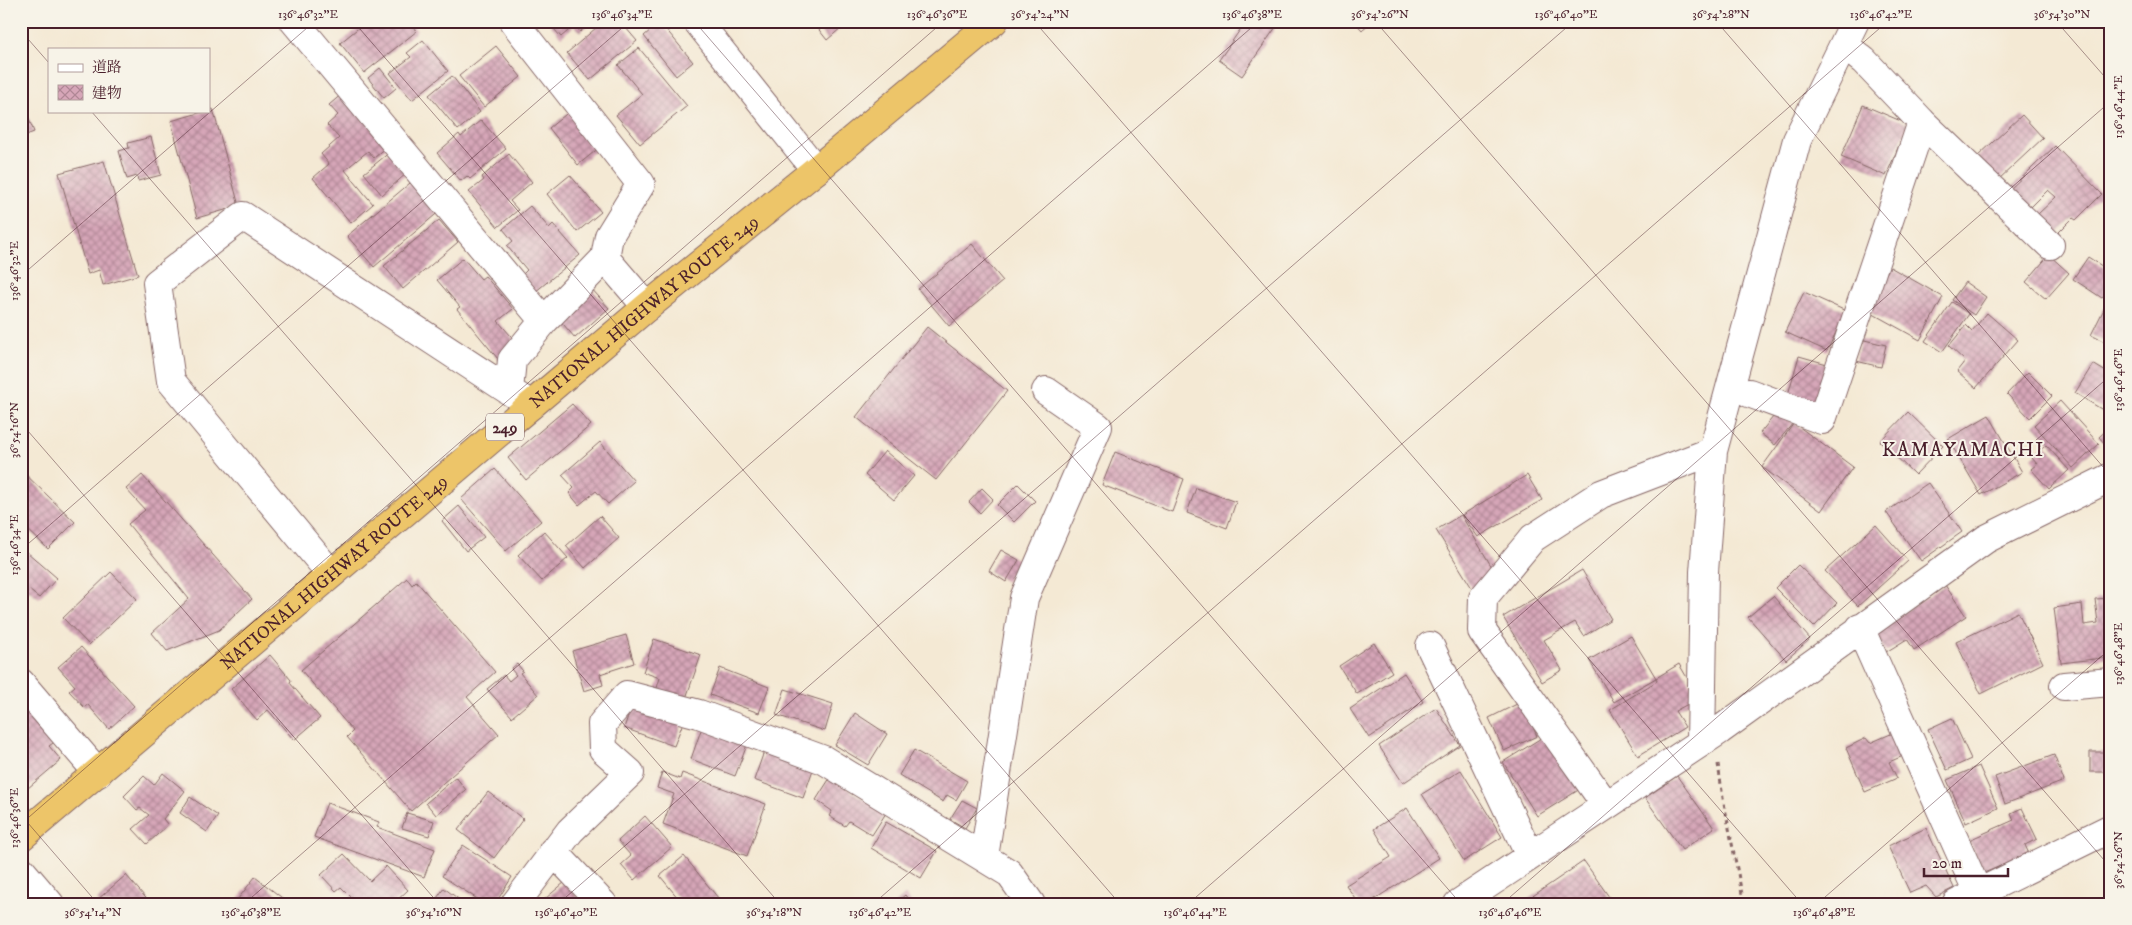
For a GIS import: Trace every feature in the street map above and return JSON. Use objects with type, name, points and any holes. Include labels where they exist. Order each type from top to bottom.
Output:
[{"type":"highway","name":"NATIONAL HIGHWAY ROUTE 249","points":[[21,837],[331,574],[520,398],[647,307],[816,170],[994,21]]},
{"type":"street","points":[[294,21],[544,321]]},
{"type":"street","points":[[513,21],[641,184],[609,236],[605,258],[544,321],[512,360],[520,398]]},
{"type":"street","points":[[697,21],[816,170]]},
{"type":"street","points":[[1852,27],[1864,61],[1922,122],[2050,245]]},
{"type":"street","points":[[1701,742],[1704,572],[1713,451],[1797,140],[1852,27]]},
{"type":"street","points":[[1749,393],[1822,420],[1922,122]]},
{"type":"street","points":[[331,574],[171,381],[157,283],[243,216],[520,398]]},
{"type":"street","points":[[605,258],[647,307]]},
{"type":"street","points":[[984,857],[1024,598],[1098,427],[1046,391]]},
{"type":"street","points":[[1606,805],[1482,631],[1483,598],[1533,538],[1600,494],[1713,451]]},
{"type":"street","points":[[1458,904],[1701,742],[1986,539],[2111,477]]},
{"type":"street","points":[[1860,628],[1973,900],[2111,828]]},
{"type":"street","points":[[1430,646],[1530,856]]},
{"type":"street","points":[[2064,686],[2111,682]]},
{"type":"street","points":[[24,692],[98,773]]},
{"type":"street","points":[[515,904],[553,851],[570,831],[630,773],[603,749],[602,724],[627,695],[699,714],[824,760],[1009,873],[1031,904]]},
{"type":"street","points":[[553,851],[602,904]]},
{"type":"street","points":[[21,870],[50,904]]},
{"type":"path","points":[[1718,765],[1744,904]]},
{"type":"building","points":[[367,21],[409,21],[417,31],[364,73],[340,43]]},
{"type":"building","points":[[547,21],[592,21],[580,32],[575,25],[561,37]]},
{"type":"building","points":[[604,21],[620,21],[637,41],[590,80],[567,53]]},
{"type":"building","points":[[812,21],[849,21],[827,40]]},
{"type":"building","points":[[1234,21],[1274,21],[1278,24],[1242,76],[1219,60],[1242,27]]},
{"type":"building","points":[[1354,21],[1372,21],[1362,30]]},
{"type":"building","points":[[1980,21],[1994,21],[1988,28]]},
{"type":"building","points":[[660,22],[693,62],[676,76],[644,36]]},
{"type":"building","points":[[423,40],[448,71],[412,100],[390,73],[411,57],[407,53]]},
{"type":"building","points":[[496,46],[521,77],[484,107],[459,76]]},
{"type":"building","points":[[639,48],[687,106],[640,144],[616,115],[642,94],[618,65]]},
{"type":"building","points":[[380,68],[396,88],[384,98],[368,78]]},
{"type":"building","points":[[452,76],[480,112],[458,130],[429,95]]},
{"type":"building","points":[[343,93],[388,146],[374,158],[368,151],[345,170],[373,204],[351,223],[313,178],[329,164],[321,154],[339,138],[327,125],[338,115],[329,105]]},
{"type":"building","points":[[21,99],[34,132],[21,137]]},
{"type":"building","points":[[1863,105],[1908,124],[1886,176],[1841,157]]},
{"type":"building","points":[[213,109],[239,206],[197,218],[171,121],[202,112],[210,112],[210,110]]},
{"type":"building","points":[[571,110],[600,147],[578,165],[549,128]]},
{"type":"building","points":[[2022,115],[2043,138],[1998,180],[1977,157]]},
{"type":"building","points":[[481,120],[506,149],[470,179],[467,176],[461,181],[437,153],[459,134],[461,137]]},
{"type":"building","points":[[151,137],[161,175],[138,181],[137,176],[127,179],[119,151],[129,148],[128,143]]},
{"type":"building","points":[[2055,146],[2102,194],[2076,220],[2073,218],[2057,234],[2038,214],[2056,197],[2048,190],[2027,211],[2008,191]]},
{"type":"building","points":[[390,152],[407,173],[382,195],[364,173]]},
{"type":"building","points":[[509,154],[532,182],[510,201],[518,210],[498,227],[469,192],[484,180],[482,177]]},
{"type":"building","points":[[104,161],[138,275],[103,285],[99,270],[88,274],[59,173]]},
{"type":"building","points":[[570,175],[601,212],[577,232],[547,194]]},
{"type":"building","points":[[416,178],[442,209],[374,267],[347,236]]},
{"type":"building","points":[[530,206],[549,228],[553,224],[580,255],[535,292],[521,276],[527,270],[507,246],[513,241],[503,229]]},
{"type":"building","points":[[439,220],[458,242],[403,289],[384,266]]},
{"type":"building","points":[[972,244],[1003,281],[949,326],[918,289]]},
{"type":"building","points":[[2049,255],[2069,273],[2046,299],[2026,282]]},
{"type":"building","points":[[2088,257],[2111,272],[2111,285],[2102,298],[2073,279]]},
{"type":"building","points":[[463,258],[481,279],[485,276],[513,309],[498,321],[517,343],[498,359],[457,309],[460,307],[437,280]]},
{"type":"building","points":[[1890,267],[1943,297],[1920,340],[1866,310]]},
{"type":"building","points":[[1965,282],[1986,297],[1974,315],[1952,300]]},
{"type":"building","points":[[589,286],[609,308],[575,338],[558,318]]},
{"type":"building","points":[[1804,292],[1846,311],[1827,351],[1785,332]]},
{"type":"building","points":[[2111,295],[2111,345],[2091,335]]},
{"type":"building","points":[[1952,302],[1969,314],[1942,352],[1925,341]]},
{"type":"building","points":[[1987,313],[2018,340],[1976,388],[1957,371],[1965,361],[1949,346],[1966,325],[1972,331]]},
{"type":"building","points":[[927,327],[1007,391],[936,480],[856,417]]},
{"type":"building","points":[[1860,339],[1886,345],[1881,367],[1856,361]]},
{"type":"building","points":[[1799,356],[1827,364],[1815,407],[1787,398]]},
{"type":"building","points":[[2093,364],[2111,375],[2111,415],[2075,393]]},
{"type":"building","points":[[2028,372],[2052,396],[2030,418],[2007,394]]},
{"type":"building","points":[[2060,401],[2099,444],[2073,468],[2034,425]]},
{"type":"building","points":[[572,404],[591,425],[526,480],[508,458]]},
{"type":"building","points":[[1778,411],[1793,423],[1775,445],[1760,433]]},
{"type":"building","points":[[1908,412],[1943,446],[1915,475],[1880,441]]},
{"type":"building","points":[[1989,415],[2022,472],[1981,495],[1948,439]]},
{"type":"building","points":[[1794,423],[1853,467],[1821,511],[1762,467]]},
{"type":"building","points":[[2111,426],[2111,451],[2099,437]]},
{"type":"building","points":[[600,442],[634,481],[608,504],[596,491],[579,505],[569,493],[574,488],[562,475]]},
{"type":"building","points":[[2046,445],[2069,470],[2049,489],[2031,469],[2037,464],[2032,458]]},
{"type":"building","points":[[885,451],[914,476],[894,500],[865,475]]},
{"type":"building","points":[[1115,452],[1184,479],[1172,512],[1102,485]]},
{"type":"building","points":[[495,469],[541,521],[506,551],[461,499]]},
{"type":"building","points":[[21,470],[75,522],[48,549],[21,523]]},
{"type":"building","points":[[142,475],[252,599],[219,630],[167,651],[152,633],[189,599],[128,524],[145,510],[126,489]]},
{"type":"building","points":[[1527,475],[1542,500],[1478,537],[1462,515]]},
{"type":"building","points":[[1928,483],[1962,532],[1921,561],[1886,512]]},
{"type":"building","points":[[1018,484],[1035,501],[1014,522],[997,505]]},
{"type":"building","points":[[982,488],[993,499],[980,513],[969,502]]},
{"type":"building","points":[[1196,488],[1236,502],[1227,528],[1187,513]]},
{"type":"building","points":[[459,506],[484,537],[466,551],[442,521]]},
{"type":"building","points":[[1461,515],[1496,574],[1472,588],[1436,530]]},
{"type":"building","points":[[600,516],[619,538],[585,568],[566,546]]},
{"type":"building","points":[[1876,525],[1908,561],[1858,606],[1825,571]]},
{"type":"building","points":[[544,531],[568,558],[542,581],[518,555]]},
{"type":"building","points":[[1001,550],[1019,560],[1006,582],[989,571]]},
{"type":"building","points":[[27,552],[57,578],[39,598],[29,590],[21,597],[21,559]]},
{"type":"building","points":[[1798,565],[1837,603],[1814,627],[1775,588]]},
{"type":"building","points":[[1582,570],[1611,619],[1584,636],[1575,622],[1544,640],[1562,670],[1542,682],[1503,617]]},
{"type":"building","points":[[111,572],[137,599],[89,645],[63,618]]},
{"type":"building","points":[[407,578],[412,585],[416,581],[495,672],[467,697],[499,734],[411,811],[347,737],[353,731],[301,670]]},
{"type":"building","points":[[1945,585],[1966,616],[1914,650],[1907,639],[1886,652],[1873,632]]},
{"type":"building","points":[[1773,596],[1810,639],[1786,660],[1748,617]]},
{"type":"building","points":[[2111,598],[2111,657],[2061,663],[2054,608],[2082,604],[2084,625],[2098,623],[2095,599]]},
{"type":"building","points":[[2018,612],[2043,663],[1981,694],[1956,642]]},
{"type":"building","points":[[626,635],[634,663],[600,674],[603,685],[584,691],[572,651]]},
{"type":"building","points":[[1631,636],[1656,678],[1614,702],[1589,660]]},
{"type":"building","points":[[654,639],[701,655],[685,701],[656,691],[660,678],[643,672]]},
{"type":"building","points":[[1374,643],[1392,672],[1357,694],[1339,666]]},
{"type":"building","points":[[81,647],[134,706],[109,729],[88,705],[84,707],[69,691],[75,686],[58,667]]},
{"type":"building","points":[[270,655],[291,680],[290,683],[320,718],[294,740],[268,710],[257,720],[231,689]]},
{"type":"building","points":[[517,664],[523,671],[520,673],[538,695],[512,717],[487,689],[504,675],[509,681],[516,675],[511,669]]},
{"type":"building","points":[[1679,664],[1699,698],[1675,711],[1685,727],[1638,756],[1610,710],[1657,681],[1656,678]]},
{"type":"building","points":[[720,668],[769,687],[759,713],[710,695]]},
{"type":"building","points":[[1404,673],[1423,702],[1369,738],[1350,709]]},
{"type":"building","points":[[785,689],[833,704],[825,731],[776,715]]},
{"type":"building","points":[[633,702],[684,720],[674,746],[624,728]]},
{"type":"building","points":[[1521,702],[1537,736],[1504,751],[1489,718]]},
{"type":"building","points":[[28,706],[57,740],[49,746],[61,760],[21,794],[21,711]]},
{"type":"building","points":[[1436,708],[1460,745],[1403,783],[1379,746]]},
{"type":"building","points":[[855,713],[887,734],[868,765],[835,745]]},
{"type":"building","points":[[1952,718],[1971,759],[1947,770],[1928,729]]},
{"type":"building","points":[[702,727],[747,745],[735,776],[691,759]]},
{"type":"building","points":[[1893,733],[1903,756],[1889,762],[1897,778],[1865,792],[1846,748],[1866,738],[1870,743]]},
{"type":"building","points":[[1546,735],[1580,789],[1537,816],[1503,762]]},
{"type":"building","points":[[766,746],[815,764],[803,798],[754,780]]},
{"type":"building","points":[[914,750],[967,781],[956,800],[947,795],[943,802],[899,775]]},
{"type":"building","points":[[2090,752],[2111,752],[2111,772],[2090,772]]},
{"type":"building","points":[[2054,755],[2064,781],[2005,804],[1995,777]]},
{"type":"building","points":[[1979,766],[1998,808],[1966,823],[1947,780]]},
{"type":"building","points":[[1461,770],[1502,837],[1464,861],[1422,794]]},
{"type":"building","points":[[662,772],[680,779],[682,773],[766,804],[747,856],[663,824],[674,794],[657,788]]},
{"type":"building","points":[[163,773],[185,791],[163,819],[168,825],[147,844],[133,829],[149,815],[140,808],[137,810],[124,796],[144,776],[154,785]]},
{"type":"building","points":[[1677,776],[1714,828],[1682,850],[1645,798]]},
{"type":"building","points":[[456,777],[466,790],[436,815],[426,803]]},
{"type":"building","points":[[830,778],[886,813],[872,835],[849,821],[845,826],[829,816],[832,811],[816,800]]},
{"type":"building","points":[[488,792],[523,819],[494,858],[458,830]]},
{"type":"building","points":[[190,797],[218,816],[207,832],[180,813]]},
{"type":"building","points":[[962,800],[977,808],[965,828],[950,819]]},
{"type":"building","points":[[327,803],[379,822],[377,827],[435,849],[424,877],[314,837]]},
{"type":"building","points":[[1407,808],[1439,858],[1367,904],[1359,904],[1346,885],[1391,857],[1374,829]]},
{"type":"building","points":[[2022,808],[2037,839],[2025,845],[2029,854],[1984,873],[1969,840],[2014,820],[2011,813]]},
{"type":"building","points":[[407,813],[434,821],[429,836],[402,828]]},
{"type":"building","points":[[645,816],[672,847],[634,880],[621,865],[631,856],[618,841]]},
{"type":"building","points":[[886,822],[937,851],[921,878],[871,848]]},
{"type":"building","points":[[1926,828],[1954,888],[1936,897],[1926,886],[1910,893],[1888,846]]},
{"type":"building","points":[[463,845],[512,877],[495,904],[485,904],[442,876]]},
{"type":"building","points":[[344,854],[370,881],[386,866],[408,890],[393,904],[349,904],[348,902],[352,898],[341,887],[336,891],[321,875]]},
{"type":"building","points":[[684,856],[723,904],[683,904],[660,876]]},
{"type":"building","points":[[1584,861],[1614,904],[1526,904],[1524,902]]},
{"type":"building","points":[[126,875],[151,904],[100,904],[97,900]]},
{"type":"building","points":[[255,877],[290,904],[234,904]]},
{"type":"building","points":[[565,882],[583,904],[539,904]]},
{"type":"building","points":[[444,888],[465,904],[433,904]]},
{"type":"building","points":[[905,895],[912,904],[894,904]]},
{"type":"district","name":"KAMAYAMACHI","points":[[1963,449]]}]
